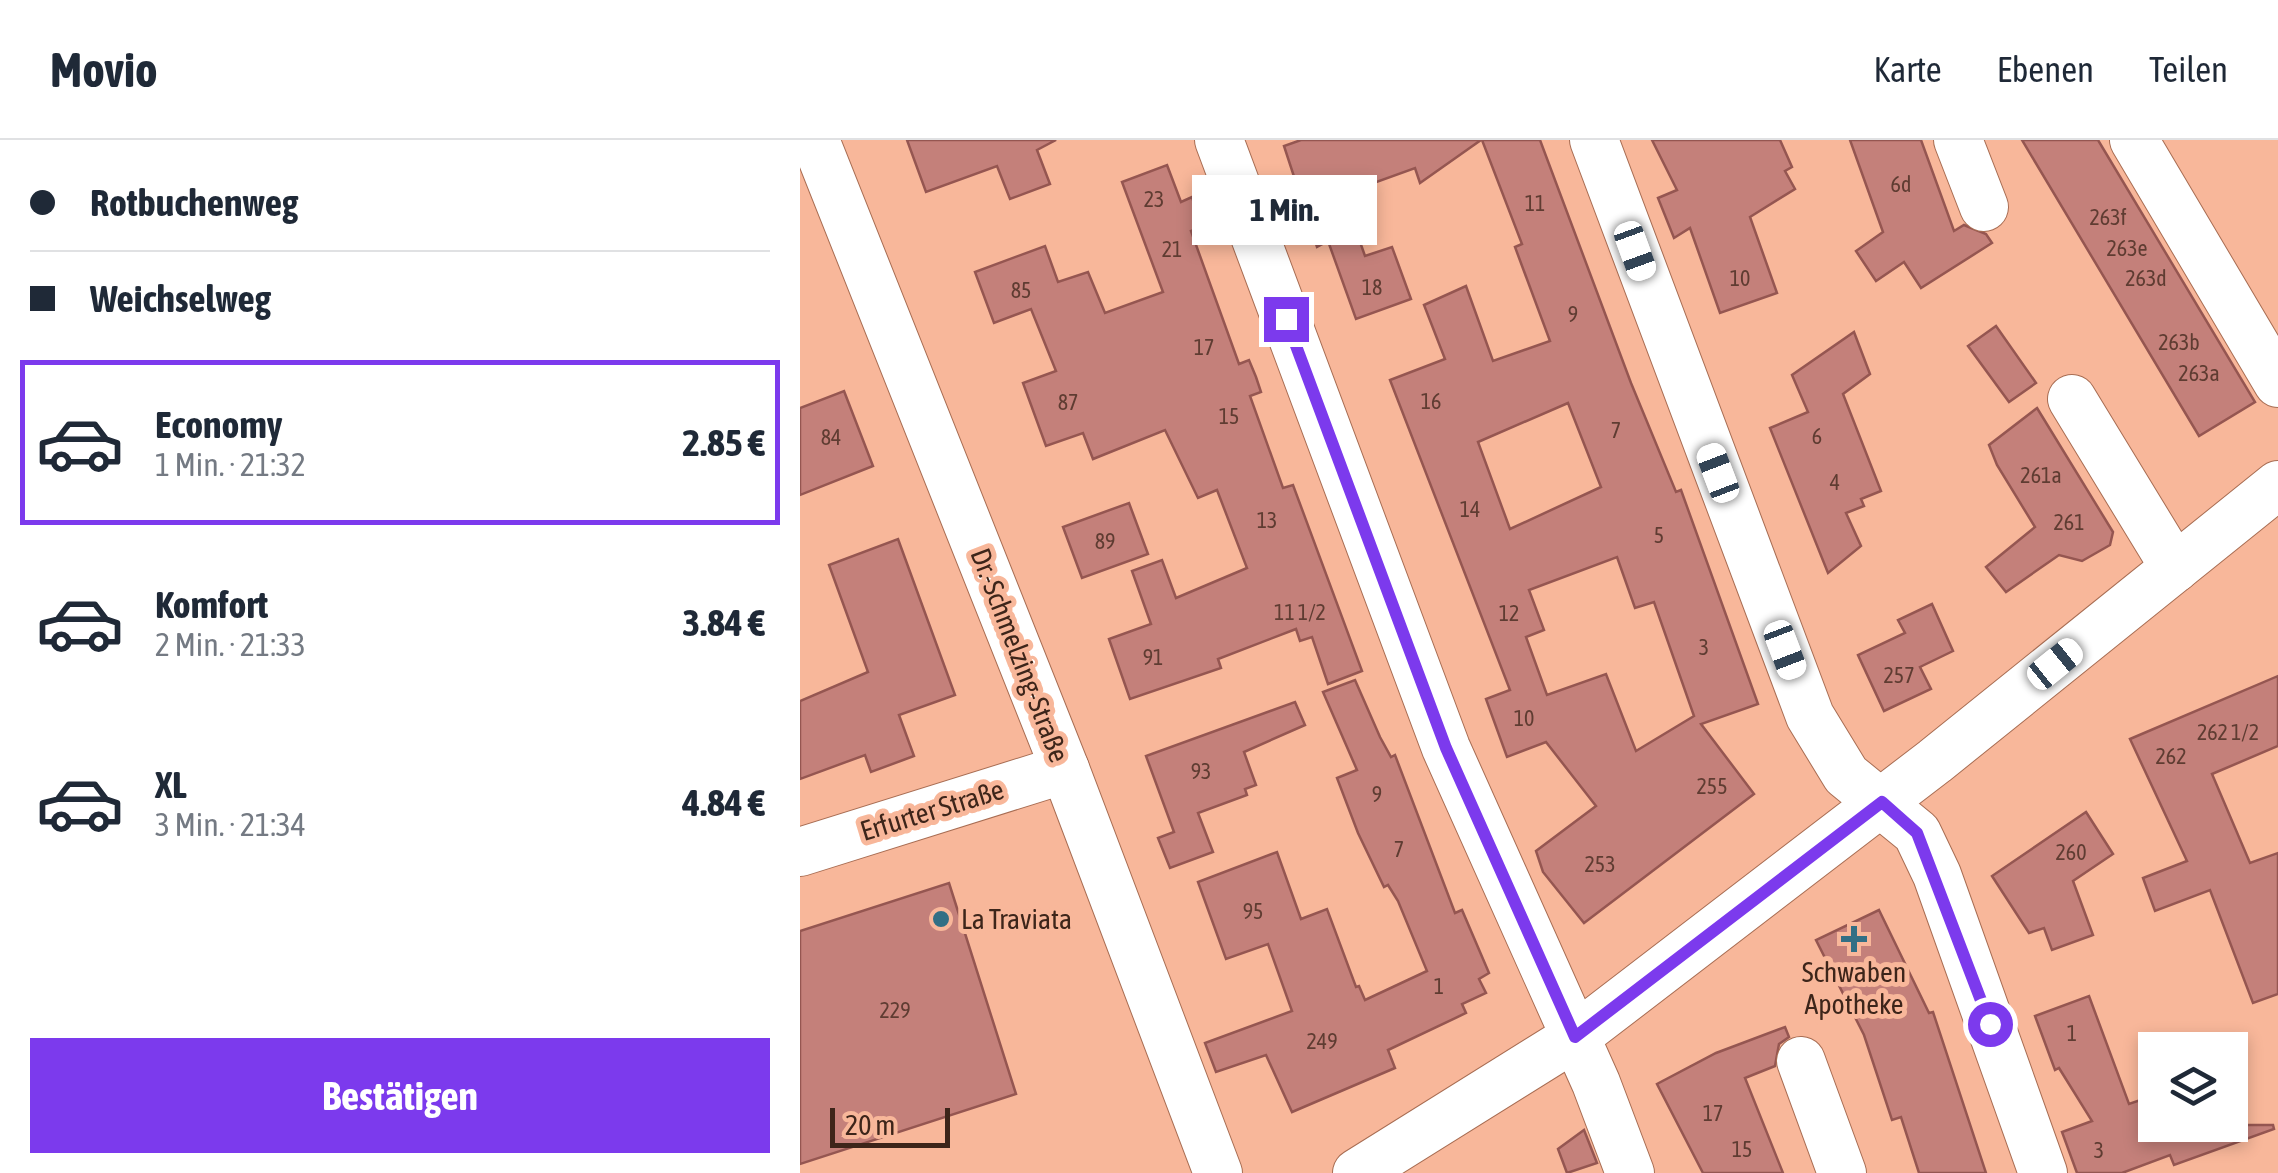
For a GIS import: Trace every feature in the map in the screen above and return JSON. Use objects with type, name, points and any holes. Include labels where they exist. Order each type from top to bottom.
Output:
[{"type":"street","name":"Dr.-Schmelzing-Straße","points":[[815,140],[1065,769],[1218,1173]]},
{"type":"street","points":[[1219,140],[1446,748],[1575,1037],[1630,1173]]},
{"type":"street","points":[[1594,140],[1810,716],[1846,775],[1917,833],[1937,875],[2043,1173]]},
{"type":"street","points":[[1958,140],[1984,207]]},
{"type":"street","points":[[2134,140],[2278,383]]},
{"type":"street","points":[[2072,400],[2175,568]]},
{"type":"street","points":[[1357,1173],[1408,1160],[1575,1037],[1882,802],[2278,485]]},
{"type":"street","name":"Erfurter Straße","points":[[800,852],[1065,769]]},
{"type":"street","points":[[1801,1060],[1842,1173]]},
{"type":"building","points":[[907,140],[1056,140],[1037,150],[1050,184],[1010,199],[997,166],[926,192]]},
{"type":"building","points":[[1301,140],[1481,140],[1420,183],[1415,168],[1343,194],[1365,256],[1392,247],[1411,299],[1356,319],[1328,241],[1317,247],[1284,146]]},
{"type":"building","points":[[1482,140],[1540,140],[1631,383],[1676,492],[1681,490],[1758,704],[1701,724],[1754,794],[1584,923],[1543,872],[1536,851],[1596,806],[1546,742],[1507,757],[1486,699],[1510,690],[1390,380],[1445,359],[1424,305],[1466,286],[1493,361],[1550,341],[1515,247],[1522,244]],"holes":[[[1568,403],[1601,487],[1510,529],[1478,442]],[[1617,557],[1635,608],[1654,602],[1694,716],[1636,751],[1606,674],[1547,695],[1526,637],[1544,630],[1529,590]]]},
{"type":"building","points":[[1652,140],[1780,140],[1792,167],[1785,171],[1795,189],[1750,217],[1777,293],[1720,313],[1690,228],[1674,238],[1658,198],[1677,190]]},
{"type":"building","points":[[1850,140],[1921,140],[1954,231],[1964,225],[1986,234],[1992,243],[1921,288],[1904,262],[1876,281],[1856,251],[1883,232]]},
{"type":"building","points":[[2022,140],[2098,140],[2255,402],[2199,436]]},
{"type":"building","points":[[1167,165],[1181,202],[1192,197],[1202,227],[1191,231],[1239,364],[1249,360],[1261,392],[1250,396],[1283,488],[1293,485],[1362,671],[1328,684],[1312,637],[1300,641],[1296,629],[1218,659],[1221,668],[1130,699],[1109,639],[1151,624],[1132,571],[1162,560],[1176,598],[1247,568],[1217,490],[1198,498],[1165,430],[1093,459],[1083,433],[1046,446],[1023,383],[1056,371],[1031,309],[994,323],[975,272],[1045,246],[1058,282],[1088,272],[1105,313],[1163,292],[1122,182]]},
{"type":"building","points":[[1996,326],[2036,383],[2009,402],[1968,346]]},
{"type":"building","points":[[1854,332],[1870,374],[1843,394],[1881,491],[1861,499],[1864,506],[1846,513],[1861,546],[1828,573],[1770,428],[1808,412],[1792,375]]},
{"type":"building","points":[[844,391],[873,466],[800,495],[800,408]]},
{"type":"building","points":[[2037,408],[2113,532],[2110,545],[2082,561],[2059,555],[2006,592],[1986,567],[2035,527],[1989,445]]},
{"type":"building","points":[[1129,503],[1148,554],[1082,578],[1063,527]]},
{"type":"building","points":[[898,539],[955,695],[899,715],[914,756],[871,772],[865,755],[800,779],[800,701],[868,672],[829,565]]},
{"type":"building","points":[[1932,604],[1953,651],[1920,667],[1931,689],[1884,711],[1858,655],[1905,633],[1898,620]]},
{"type":"building","points":[[2278,676],[2278,746],[2212,774],[2250,863],[2278,853],[2278,994],[2253,1003],[2210,890],[2155,911],[2143,878],[2187,861],[2130,739]]},
{"type":"building","points":[[1355,680],[1380,737],[1391,757],[1395,755],[1455,913],[1462,910],[1489,973],[1479,979],[1486,993],[1462,1004],[1466,1013],[1388,1050],[1395,1068],[1292,1112],[1266,1055],[1216,1072],[1205,1043],[1292,1011],[1268,944],[1226,959],[1198,882],[1277,852],[1301,919],[1327,909],[1356,987],[1359,986],[1365,1000],[1427,971],[1398,901],[1388,885],[1384,887],[1358,833],[1337,778],[1357,770],[1323,692]]},
{"type":"building","points":[[1295,702],[1305,725],[1244,752],[1256,785],[1245,789],[1247,795],[1198,813],[1213,852],[1170,868],[1158,838],[1174,832],[1146,756]]},
{"type":"building","points":[[2086,812],[2113,854],[2073,881],[2093,935],[2052,950],[2044,928],[2029,933],[1992,876]]},
{"type":"building","points":[[949,883],[1016,1094],[800,1164],[800,931]]},
{"type":"building","points":[[1879,910],[1929,1013],[1933,1012],[1986,1173],[1919,1173],[1901,1117],[1892,1120],[1864,1035],[1816,940]]},
{"type":"building","points":[[2089,996],[2129,1104],[2138,1101],[2138,1142],[2238,1142],[2174,1165],[2170,1155],[2122,1173],[2077,1173],[2062,1132],[2092,1121],[2059,1068],[2055,1070],[2035,1016]]},
{"type":"building","points":[[1785,1027],[1789,1037],[1779,1044],[1775,1066],[1745,1078],[1783,1173],[1703,1173],[1657,1084],[1716,1053]]},
{"type":"building","points":[[2248,1125],[2273,1125],[2274,1129],[2248,1138]]},
{"type":"building","points":[[1584,1130],[1597,1163],[1567,1173],[1558,1149]]},
{"type":"place","name":"La Traviata","points":[[941,919]]},
{"type":"place","name":"Schwaben Apotheke","points":[[1854,939]]},
{"type":"route","points":[[1286,319],[1446,748],[1575,1037],[1882,802],[1917,833],[1937,875],[1990,1024]]}]
